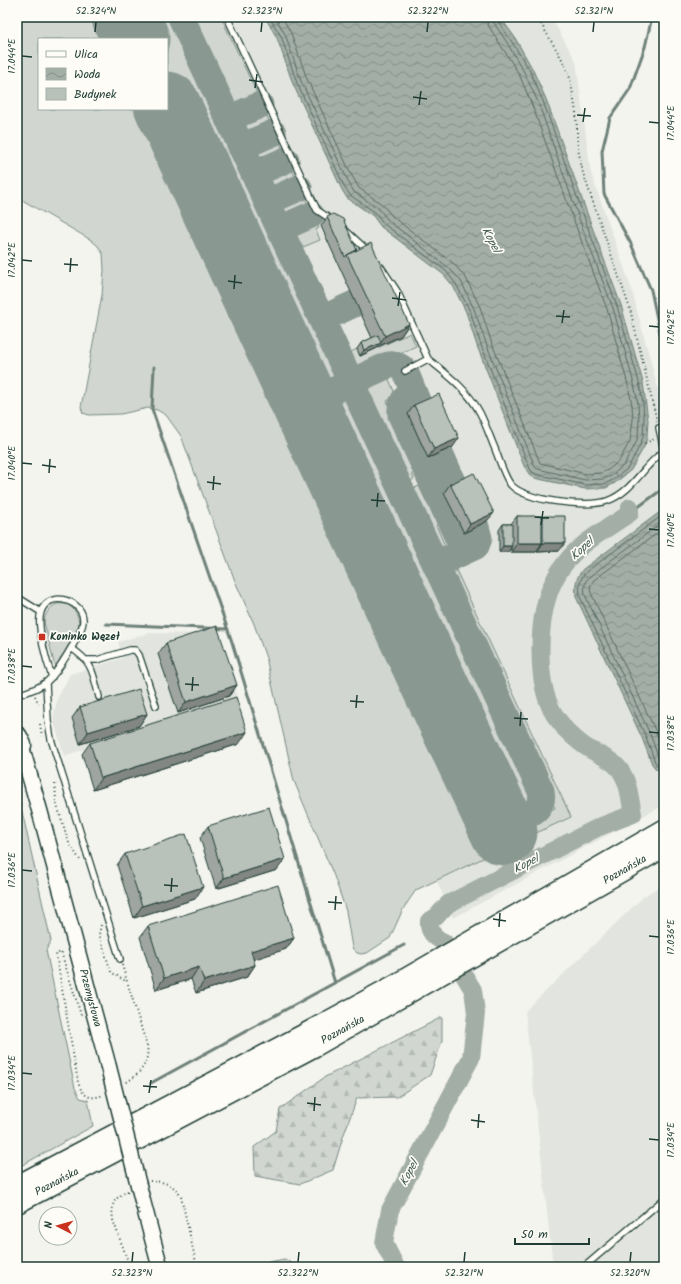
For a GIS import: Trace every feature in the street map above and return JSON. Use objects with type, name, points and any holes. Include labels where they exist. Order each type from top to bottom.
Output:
[{"type":"highway","name":"Poznańska","points":[[17,1203],[315,1046],[664,830]]},
{"type":"highway","name":"Poznańska","points":[[480,944],[664,847]]},
{"type":"highway","name":"Poznańska","points":[[17,1186],[305,1034],[439,968]]},
{"type":"street","name":"Przemysłowa","points":[[18,738],[40,812],[160,1267]]},
{"type":"lane","points":[[227,17],[317,210],[348,232],[374,258],[397,291],[428,359],[458,384],[474,403],[485,423],[508,481],[517,491],[572,504],[590,504],[607,501],[621,494],[654,459],[664,452],[659,428]]},
{"type":"lane","points":[[405,371],[428,359]]},
{"type":"lane","points":[[17,597],[41,612]]},
{"type":"lane","points":[[17,695],[33,690],[46,683],[52,677],[81,630],[83,621],[82,614],[74,603],[66,599],[57,599],[45,605],[41,612],[41,632],[52,677]]},
{"type":"lane","points":[[71,648],[87,660],[91,668],[99,697]]},
{"type":"lane","points":[[87,660],[97,660],[130,650],[136,650],[156,706]]},
{"type":"lane","points":[[46,683],[48,721],[51,739],[120,958]]},
{"type":"lane","points":[[584,1267],[664,1199]]},
{"type":"path","points":[[537,17],[563,61],[570,78],[576,112],[578,149],[583,173],[630,309],[659,428]]},
{"type":"path","points":[[35,696],[40,710]]},
{"type":"path","points":[[40,723],[42,737]]},
{"type":"path","points":[[53,773],[56,781],[56,802],[69,843],[80,860]]},
{"type":"path","points":[[99,919],[101,926],[99,934],[111,972],[128,982]]},
{"type":"shaded area","points":[[34,17],[551,17],[576,61],[591,173],[631,287],[664,411],[664,805],[453,918],[77,110],[168,110],[168,38],[44,38]]},
{"type":"shaded area","points":[[149,633],[217,634],[238,700],[64,756],[53,719],[57,699],[70,674],[123,658],[118,642]]},
{"type":"shaded area","points":[[664,884],[664,1267],[553,1267],[525,1011],[644,896]]},
{"type":"green space","points":[[17,17],[110,17],[120,38],[38,38],[38,110],[152,110],[496,852],[416,890],[403,909],[390,938],[367,953],[357,953],[352,948],[346,911],[334,876],[294,781],[266,658],[254,624],[235,581],[181,436],[166,415],[157,410],[148,408],[121,414],[89,415],[83,413],[81,407],[102,295],[104,270],[103,254],[98,246],[91,240],[17,197]]},
{"type":"green space","points":[[140,17],[174,17],[341,375],[339,382],[320,390],[312,388],[168,77],[168,38],[150,38]]},
{"type":"green space","points":[[187,17],[221,17],[260,100],[234,112],[230,110]]},
{"type":"green space","points":[[264,109],[272,128],[247,139],[244,138],[237,125],[238,120]]},
{"type":"green space","points":[[277,136],[285,155],[260,167],[256,165],[250,152],[251,148]]},
{"type":"green space","points":[[289,164],[298,182],[273,194],[269,193],[263,180],[264,176]]},
{"type":"green space","points":[[302,192],[311,210],[285,221],[282,220],[275,207],[277,203]]},
{"type":"green space","points":[[314,219],[319,228],[316,230],[320,240],[296,250],[288,234],[290,230]]},
{"type":"green space","points":[[410,333],[416,346],[366,369],[364,366],[363,370],[358,373],[352,371],[347,359],[349,353],[357,349],[360,356]]},
{"type":"green space","points":[[382,374],[388,377],[396,396],[387,401],[413,457],[408,460],[414,473],[412,474],[414,479],[409,482],[403,480],[361,390],[363,384]]},
{"type":"green space","points":[[344,392],[350,395],[534,792],[532,803],[518,813],[508,810],[323,410],[326,401]]},
{"type":"green space","points":[[419,486],[428,505],[434,502],[453,544],[449,545],[439,524],[436,525],[445,546],[434,548],[409,495],[412,489]]},
{"type":"green space","points":[[456,570],[571,817],[521,840],[523,824],[555,808],[447,578]]},
{"type":"green space","points":[[57,604],[66,604],[70,606],[77,614],[79,624],[72,639],[56,665],[54,663],[44,622],[48,611]]},
{"type":"green space","points":[[17,789],[51,941],[46,950],[75,1088],[80,1098],[88,1100],[93,1126],[17,1168]]},
{"type":"green space","points":[[442,1017],[442,1041],[430,1075],[397,1097],[357,1098],[333,1170],[300,1184],[255,1176],[254,1147],[276,1131],[280,1109],[325,1077]]},
{"type":"green space","points":[[285,1259],[297,1267],[252,1267],[252,1265]]},
{"type":"water","points":[[265,17],[500,17],[514,36],[532,68],[546,99],[621,305],[643,382],[648,420],[647,438],[644,447],[631,470],[615,483],[606,488],[585,489],[534,478],[529,474],[524,466],[477,346],[466,312],[453,286],[444,275],[381,227],[373,216],[347,198],[293,84],[277,38]]},
{"type":"water","points":[[664,509],[664,769],[661,770],[656,769],[652,764],[642,738],[576,597],[576,583],[583,569]]},
{"type":"building","points":[[333,214],[343,219],[357,250],[345,257],[327,217]]},
{"type":"building","points":[[371,243],[409,324],[385,336],[347,255]]},
{"type":"building","points":[[378,335],[381,343],[364,350],[361,343]]},
{"type":"building","points":[[439,394],[459,438],[434,449],[414,405]]},
{"type":"building","points":[[474,473],[494,513],[470,524],[450,484]]},
{"type":"building","points":[[517,516],[542,516],[542,543],[517,543]]},
{"type":"building","points":[[543,516],[565,516],[565,543],[543,543]]},
{"type":"building","points":[[503,524],[512,524],[512,546],[503,546]]},
{"type":"building","points":[[217,626],[237,685],[186,702],[166,643]]},
{"type":"building","points":[[139,689],[147,714],[88,732],[80,707]]},
{"type":"building","points":[[236,697],[247,732],[101,778],[90,743]]},
{"type":"building","points":[[269,807],[285,859],[224,878],[208,826]]},
{"type":"building","points":[[186,834],[203,887],[142,906],[125,854]]},
{"type":"building","points":[[278,885],[294,938],[251,951],[255,965],[204,981],[199,967],[164,978],[148,926]]},
{"type":"waterway","points":[[652,17],[645,47],[630,89],[610,118],[602,151],[604,194],[631,244],[651,290],[664,352]]},
{"type":"waterway","points":[[154,367],[152,409],[232,642],[335,983]]},
{"type":"waterway","points":[[630,513],[664,488]]},
{"type":"waterway","name":"Kopel","points":[[396,1267],[384,1243],[390,1210],[471,1058],[476,1013],[473,990],[444,942],[438,939],[431,931],[429,921],[436,917],[448,904],[599,827],[633,814],[627,786],[620,770],[611,761],[577,741],[565,729],[554,714],[548,701],[544,685],[540,648],[544,611],[548,595],[559,571],[571,556],[583,545],[630,513],[630,507]]},
{"type":"waterway","points":[[106,624],[228,629]]},
{"type":"waterway","points":[[151,1083],[404,945]]},
{"type":"taxiway","points":[[181,17],[541,791],[542,796],[538,808],[517,820],[508,822],[499,818],[496,813]]},
{"type":"taxiway","points":[[228,119],[260,105]]},
{"type":"taxiway","points":[[241,147],[273,133]]},
{"type":"taxiway","points":[[254,174],[286,160]]},
{"type":"taxiway","points":[[267,202],[299,188]]},
{"type":"taxiway","points":[[280,229],[311,215]]},
{"type":"taxiway","points":[[322,319],[356,303]]},
{"type":"taxiway","points":[[305,404],[388,365],[397,365],[405,371],[418,403]]},
{"type":"taxiway","points":[[414,393],[403,401],[401,415],[464,551]]},
{"type":"taxiway","points":[[440,453],[455,487]]},
{"type":"taxiway","points":[[450,558],[476,546],[479,538],[476,527]]},
{"type":"runway","points":[[125,17],[136,38]]},
{"type":"runway","points":[[168,107],[504,832]]},
{"type":"place","name":"Koninko Węzeł","points":[[42,637]]}]
